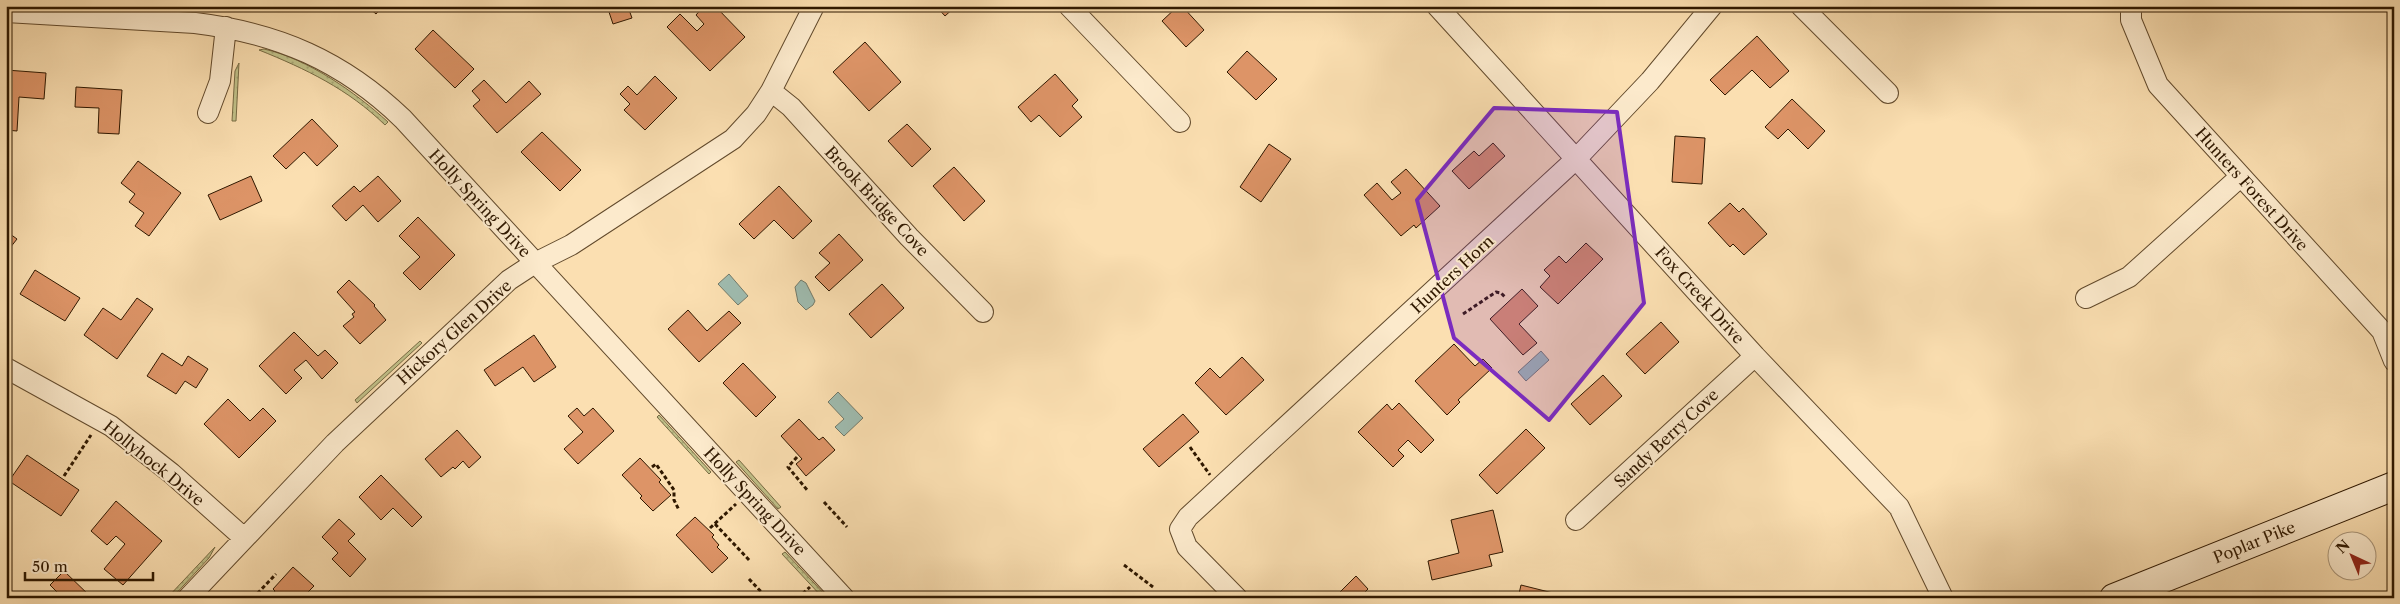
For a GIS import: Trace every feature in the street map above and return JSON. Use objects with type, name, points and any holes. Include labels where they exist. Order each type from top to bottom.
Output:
[{"type":"main road","name":"Poplar Pike","points":[[2114,598],[2394,486]]},
{"type":"street","name":"Hickory Glen Drive","points":[[188,598],[362,416],[509,280],[535,263],[571,244],[720,148],[745,127],[771,91],[814,6]]},
{"type":"street","points":[[1069,6],[1180,122]]},
{"type":"street","name":"Fox Creek Drive","points":[[1436,6],[1577,158],[1755,356],[1899,507],[1943,598]]},
{"type":"street","name":"Hunters Horn","points":[[1236,598],[1187,547],[1180,529],[1188,518],[1577,158],[1650,81],[1712,6]]},
{"type":"street","points":[[1801,6],[1888,93]]},
{"type":"street","name":"Hunters Forest Drive","points":[[2131,6],[2131,20],[2158,85],[2382,331],[2394,361]]},
{"type":"street","name":"Holly Spring Drive","points":[[6,12],[196,23],[226,27],[296,46],[341,71],[375,94],[403,119],[844,598]]},
{"type":"street","points":[[208,113],[220,81],[226,27]]},
{"type":"street","name":"Brook Bridge Cove","points":[[771,91],[791,107],[909,237],[983,312]]},
{"type":"street","points":[[2086,298],[2129,278],[2240,177]]},
{"type":"street","name":"Sandy Berry Cove","points":[[1576,520],[1755,356]]},
{"type":"street","name":"Hollyhock Drive","points":[[6,368],[111,426],[171,473],[244,538]]},
{"type":"path","points":[[1463,314],[1496,292],[1501,293],[1506,298]]},
{"type":"path","points":[[64,476],[94,430]]},
{"type":"path","points":[[1190,447],[1212,478]]},
{"type":"path","points":[[797,457],[788,467],[808,491]]},
{"type":"path","points":[[652,467],[656,464],[669,482],[678,510]]},
{"type":"path","points":[[710,528],[739,502]]},
{"type":"path","points":[[824,502],[847,527]]},
{"type":"path","points":[[715,524],[750,561]]},
{"type":"path","points":[[1124,565],[1153,587]]},
{"type":"path","points":[[253,598],[276,574]]},
{"type":"path","points":[[749,579],[767,598]]},
{"type":"path","points":[[798,598],[810,586]]},
{"type":"highlighted area","points":[[1494,108],[1617,112],[1644,303],[1549,420],[1454,338],[1417,200]]},
{"type":"green space","points":[[264,49],[297,60],[330,78],[361,99],[388,122],[385,125],[371,112],[326,81],[259,50]]},
{"type":"green space","points":[[239,63],[236,121],[232,121],[235,71]]},
{"type":"green space","points":[[420,341],[422,343],[357,403],[355,400]]},
{"type":"green space","points":[[659,415],[711,472],[709,474],[657,417]]},
{"type":"green space","points":[[739,460],[781,507],[778,509],[736,462]]},
{"type":"green space","points":[[215,547],[209,558],[172,598],[167,598]]},
{"type":"green space","points":[[785,552],[828,598],[823,598],[782,554]]},
{"type":"shaded area","points":[[729,274],[748,296],[738,305],[718,284]]},
{"type":"shaded area","points":[[801,280],[806,283],[815,301],[806,310],[798,302],[795,287]]},
{"type":"shaded area","points":[[1541,351],[1549,360],[1526,381],[1518,372]]},
{"type":"shaded area","points":[[838,392],[863,418],[844,436],[835,427],[844,419],[828,402]]},
{"type":"building","points":[[367,6],[383,6],[376,14]]},
{"type":"building","points":[[607,6],[632,6],[628,7],[632,18],[613,24]]},
{"type":"building","points":[[704,6],[715,6],[745,37],[710,71],[667,27],[680,14],[697,31],[704,24],[696,15]]},
{"type":"building","points":[[936,6],[956,6],[945,16]]},
{"type":"building","points":[[1178,6],[1182,6],[1204,30],[1186,47],[1162,21]]},
{"type":"building","points":[[433,30],[474,69],[455,88],[415,49]]},
{"type":"building","points":[[1757,36],[1789,71],[1770,88],[1752,70],[1725,95],[1710,80]]},
{"type":"building","points":[[865,42],[901,82],[869,111],[833,72]]},
{"type":"building","points":[[1247,51],[1277,79],[1256,100],[1227,72]]},
{"type":"building","points":[[6,70],[46,73],[44,99],[19,97],[17,131],[6,130]]},
{"type":"building","points":[[1055,74],[1078,100],[1072,106],[1082,117],[1060,137],[1039,115],[1031,122],[1018,107]]},
{"type":"building","points":[[655,76],[677,98],[645,130],[624,110],[630,104],[620,94],[628,86],[637,95]]},
{"type":"building","points":[[484,80],[506,103],[529,81],[541,94],[497,133],[473,106],[480,100],[472,91]]},
{"type":"building","points":[[76,87],[122,90],[119,134],[98,133],[99,108],[75,107]]},
{"type":"building","points":[[1792,99],[1825,131],[1808,149],[1788,129],[1778,139],[1765,127]]},
{"type":"building","points":[[312,119],[338,146],[317,166],[304,152],[286,169],[273,156]]},
{"type":"building","points":[[907,124],[931,149],[912,167],[888,141]]},
{"type":"building","points":[[542,132],[581,170],[560,191],[521,152]]},
{"type":"building","points":[[1675,136],[1705,138],[1702,184],[1672,182]]},
{"type":"building","points":[[1493,143],[1505,156],[1469,189],[1452,171],[1474,151],[1479,156]]},
{"type":"building","points":[[1269,144],[1291,159],[1261,202],[1240,187]]},
{"type":"building","points":[[138,161],[181,193],[149,236],[135,226],[144,213],[129,202],[135,194],[121,183]]},
{"type":"building","points":[[954,167],[985,201],[964,221],[933,186]]},
{"type":"building","points":[[1406,169],[1440,206],[1416,228],[1414,225],[1401,236],[1364,195],[1377,183],[1392,200],[1401,193],[1391,182]]},
{"type":"building","points":[[251,176],[262,201],[220,220],[208,195]]},
{"type":"building","points":[[378,176],[401,201],[378,222],[363,205],[346,221],[332,206],[354,186],[360,192]]},
{"type":"building","points":[[779,186],[812,221],[793,239],[774,220],[754,239],[739,224]]},
{"type":"building","points":[[1730,203],[1739,212],[1743,208],[1767,234],[1744,255],[1733,244],[1730,247],[1708,223]]},
{"type":"building","points":[[418,217],[455,255],[420,290],[403,273],[420,257],[399,236]]},
{"type":"building","points":[[6,231],[17,239],[6,253]]},
{"type":"building","points":[[839,234],[863,260],[829,291],[815,277],[830,263],[819,253]]},
{"type":"building","points":[[1586,243],[1603,259],[1558,304],[1540,287],[1550,276],[1544,270],[1559,256],[1566,263]]},
{"type":"building","points":[[35,270],[80,298],[65,321],[20,294]]},
{"type":"building","points":[[349,280],[375,305],[386,320],[360,344],[343,326],[354,317],[352,314],[355,312],[337,292]]},
{"type":"building","points":[[882,284],[904,308],[871,338],[849,314]]},
{"type":"building","points":[[1522,289],[1538,306],[1519,324],[1537,343],[1523,355],[1490,319]]},
{"type":"building","points":[[137,298],[153,309],[117,359],[84,335],[103,308],[121,320]]},
{"type":"building","points":[[688,310],[707,331],[729,311],[741,323],[699,362],[668,329]]},
{"type":"building","points":[[1661,322],[1679,342],[1645,374],[1626,354]]},
{"type":"building","points":[[294,332],[318,356],[325,350],[338,363],[322,379],[306,360],[294,370],[302,378],[286,394],[259,366]]},
{"type":"building","points":[[534,335],[556,367],[534,382],[523,367],[495,386],[484,370]]},
{"type":"building","points":[[1454,344],[1475,366],[1483,359],[1492,368],[1458,400],[1460,402],[1447,415],[1415,381]]},
{"type":"building","points":[[162,353],[182,366],[188,356],[208,369],[196,388],[185,381],[176,394],[147,376]]},
{"type":"building","points":[[1242,357],[1264,380],[1226,415],[1195,383],[1210,368],[1220,378]]},
{"type":"building","points":[[743,363],[776,397],[756,417],[723,383]]},
{"type":"building","points":[[1603,375],[1622,396],[1590,425],[1571,404]]},
{"type":"building","points":[[228,399],[250,421],[263,408],[276,421],[239,458],[204,424]]},
{"type":"building","points":[[1399,403],[1434,440],[1421,453],[1408,440],[1398,450],[1404,456],[1393,467],[1358,432],[1387,404],[1392,410]]},
{"type":"building","points":[[577,408],[584,416],[593,408],[614,431],[578,464],[564,449],[583,432],[568,416]]},
{"type":"building","points":[[1183,414],[1199,432],[1159,467],[1143,449]]},
{"type":"building","points":[[799,419],[819,440],[823,437],[835,450],[806,476],[796,464],[802,459],[781,436]]},
{"type":"building","points":[[1526,429],[1545,448],[1497,494],[1479,475]]},
{"type":"building","points":[[457,430],[481,457],[469,468],[463,461],[455,469],[453,467],[441,477],[425,459]]},
{"type":"building","points":[[27,455],[79,490],[61,516],[9,481]]},
{"type":"building","points":[[640,458],[661,480],[659,482],[671,495],[653,511],[622,475]]},
{"type":"building","points":[[381,475],[422,517],[412,527],[393,508],[381,520],[359,497]]},
{"type":"building","points":[[116,501],[162,541],[123,585],[104,569],[125,544],[116,536],[107,545],[91,531]]},
{"type":"building","points":[[1493,510],[1503,552],[1489,555],[1492,566],[1432,580],[1428,561],[1459,553],[1451,520]]},
{"type":"building","points":[[695,517],[714,535],[712,537],[719,545],[717,547],[728,558],[712,573],[676,535]]},
{"type":"building","points":[[339,519],[355,534],[348,541],[366,559],[350,577],[332,559],[338,553],[322,537]]},
{"type":"building","points":[[293,567],[314,586],[302,598],[270,598],[275,591],[273,589]]},
{"type":"building","points":[[64,571],[92,598],[63,598],[50,585]]},
{"type":"building","points":[[1356,576],[1368,589],[1359,598],[1334,598]]},
{"type":"building","points":[[1521,585],[1573,598],[1518,598]]}]
